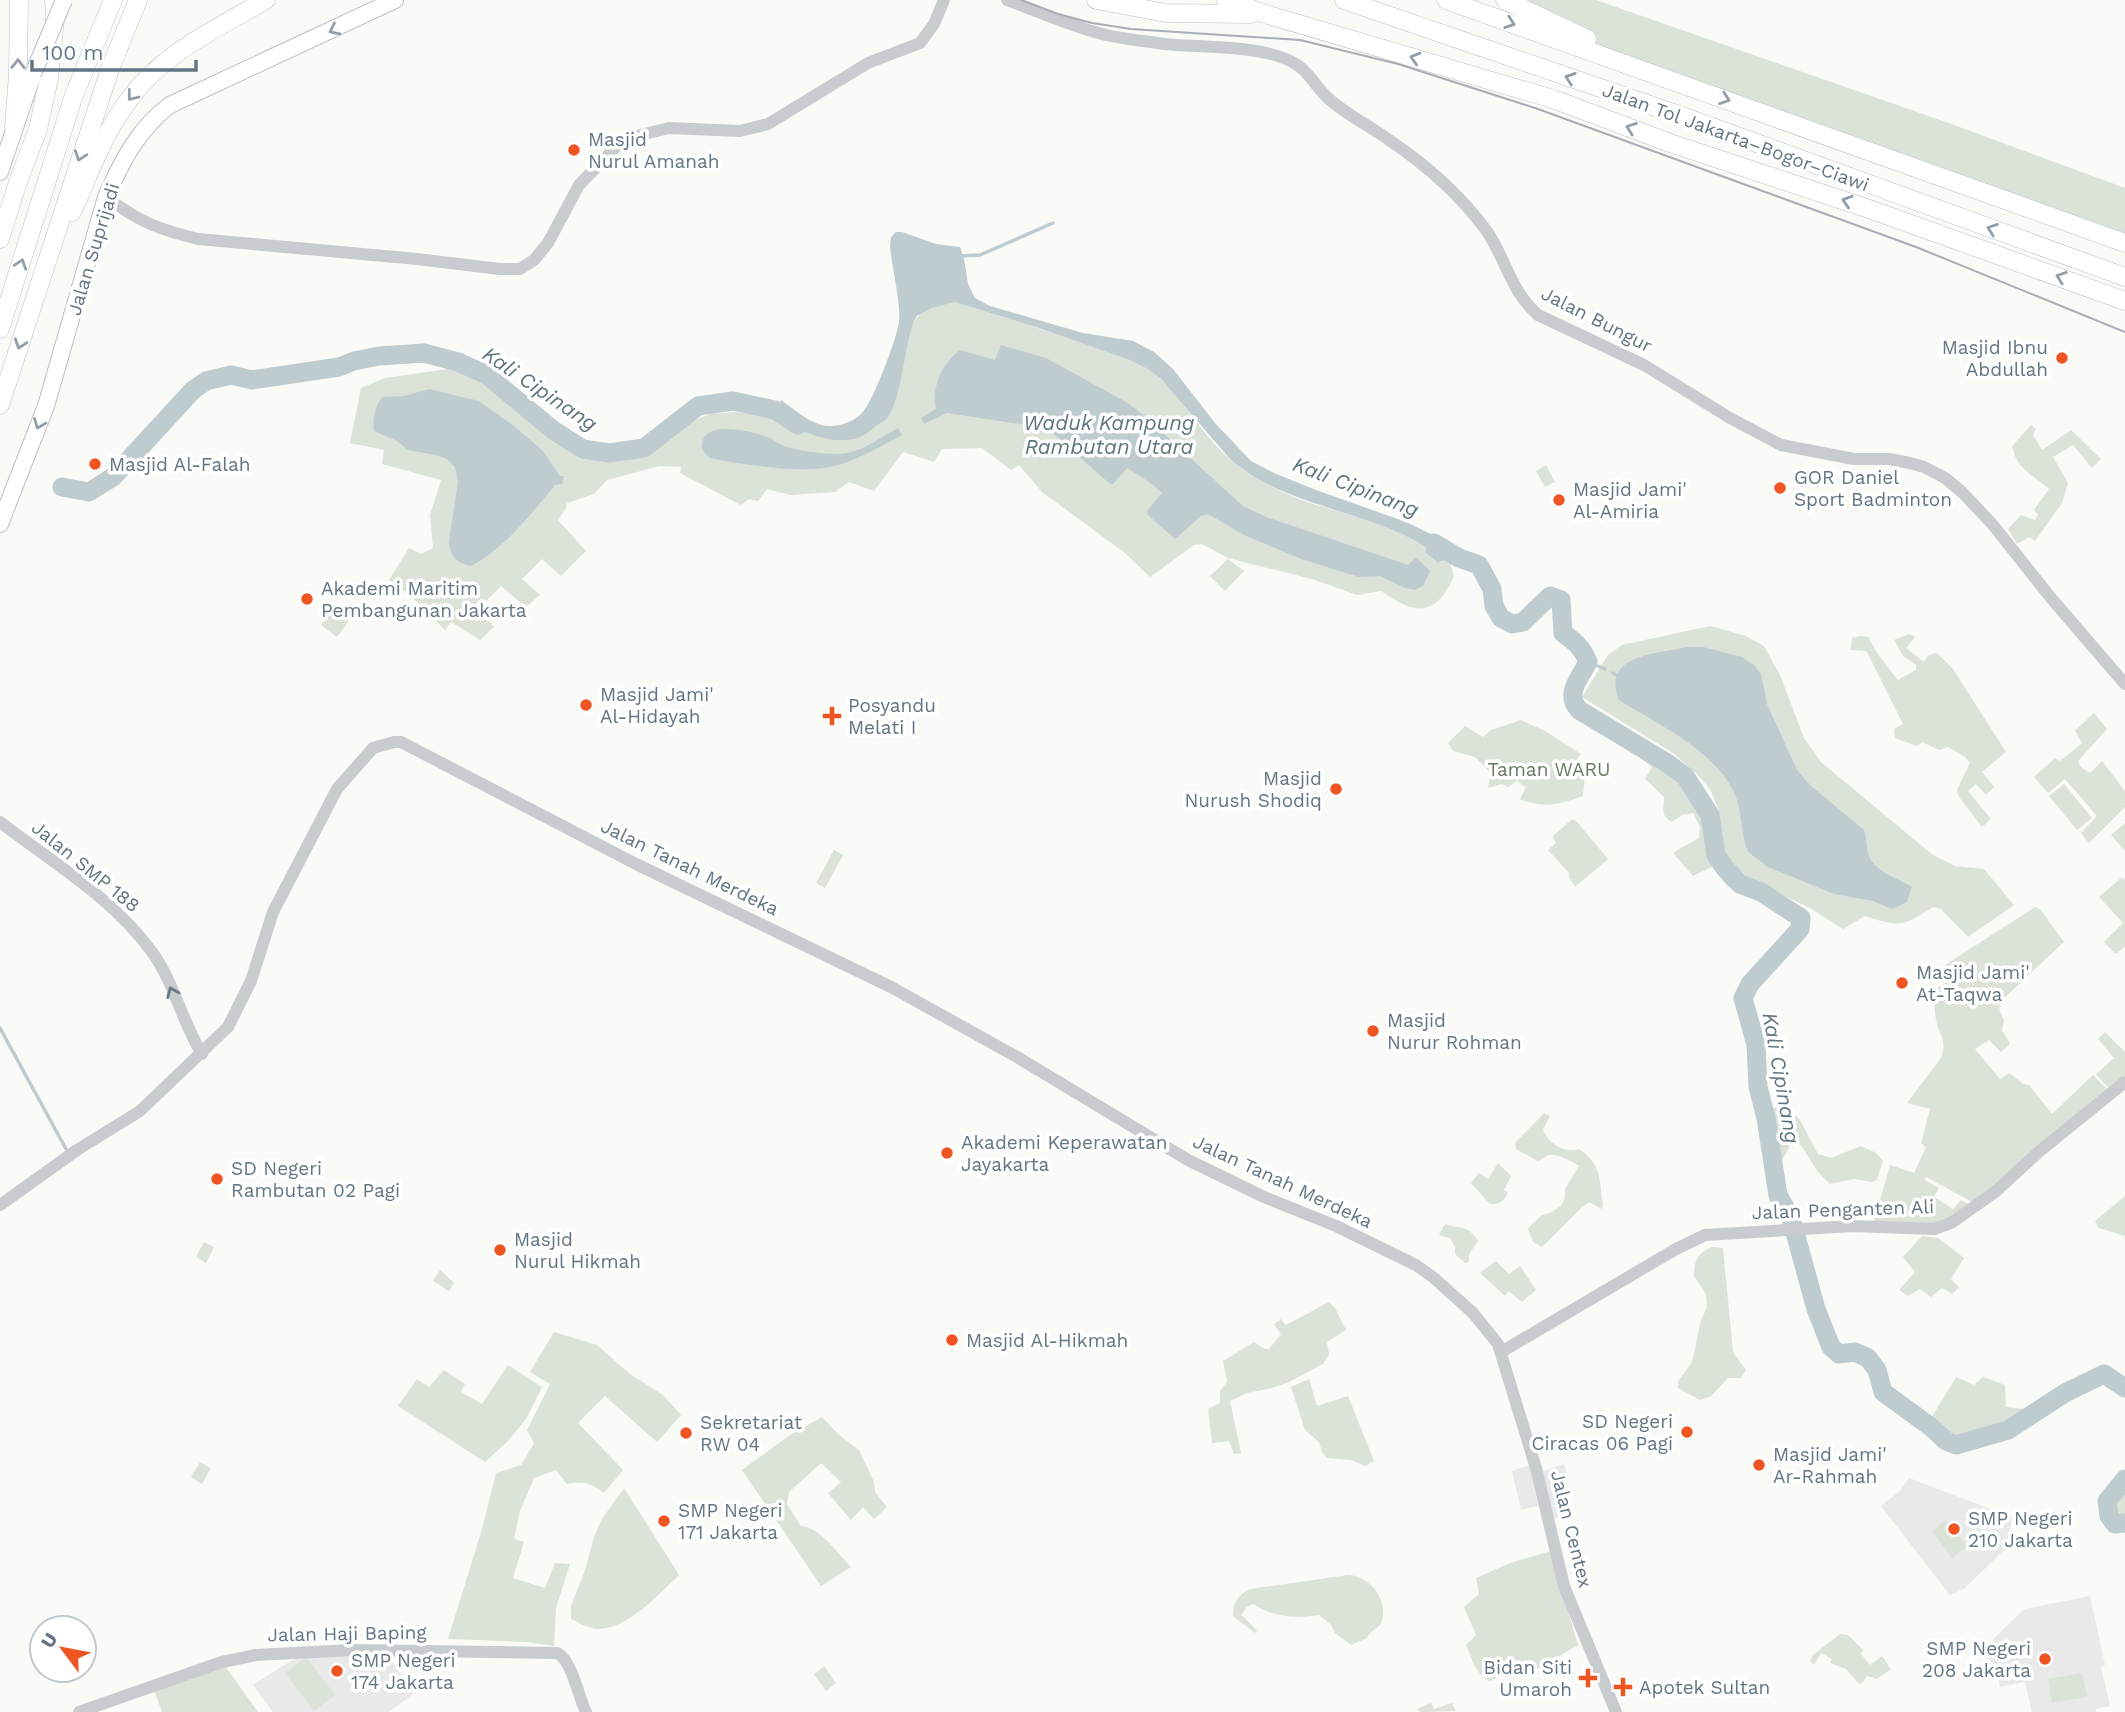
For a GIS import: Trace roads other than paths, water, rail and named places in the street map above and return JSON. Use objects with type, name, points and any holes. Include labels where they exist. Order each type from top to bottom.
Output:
[{"type":"highway","points":[[14,127],[19,0]]},
{"type":"highway","points":[[0,239],[38,130],[49,78],[55,19],[54,0]]},
{"type":"highway","points":[[0,329],[74,95],[113,0]]},
{"type":"highway","points":[[0,405],[110,69],[138,0]]},
{"type":"highway","points":[[39,283],[111,129],[142,83],[167,60],[194,41],[266,0]]},
{"type":"highway","points":[[1096,0],[1166,13],[1265,14]]},
{"type":"highway","points":[[1179,0],[1200,5],[1234,3],[1553,99],[1670,143],[1872,210],[2125,301]]},
{"type":"highway","name":"Jalan Tol Jakarta–Bogor–Ciawi","points":[[1344,0],[1682,116],[2125,278]]},
{"type":"highway","name":"Jalan Tol Jakarta–Bogor–Ciawi","points":[[1446,0],[2125,243]]},
{"type":"highway","points":[[1505,0],[1665,77]]},
{"type":"main road","points":[[0,172],[33,74],[64,0]]},
{"type":"main road","name":"Jalan Suprijadi","points":[[0,524],[46,406],[106,197],[133,143],[148,124],[170,105],[396,0]]},
{"type":"street","points":[[106,197],[140,221],[198,239],[520,269],[534,260],[548,243],[579,185],[615,148],[632,137],[669,128],[740,131],[768,124],[868,63],[920,43],[934,24],[944,0]]},
{"type":"street","name":"Jalan Bungur","points":[[1007,0],[1102,34],[1165,44],[1230,48],[1284,57],[1298,64],[1329,99],[1392,142],[1449,188],[1484,228],[1493,241],[1509,279],[1525,303],[1538,315],[1644,365],[1730,418],[1781,444],[1854,459],[1889,459],[1910,463],[1945,478],[1993,525],[2050,598],[2125,684]]},
{"type":"street","name":"Jalan Tanah Merdeka","points":[[0,1205],[77,1150],[140,1111],[228,1027],[251,981],[273,912],[337,789],[373,748],[401,742],[636,864],[891,988],[1017,1057],[1188,1160],[1416,1265],[1474,1313],[1486,1326],[1501,1352]]},
{"type":"street","name":"Jalan SMP 188","points":[[0,822],[124,917],[153,954],[202,1054]]},
{"type":"street","name":"Jalan Penganten Ali","points":[[1501,1352],[1693,1239],[1705,1235],[1853,1226],[1934,1228],[1951,1223],[1995,1192],[2041,1150],[2125,1082]]},
{"type":"street","name":"Jalan Centex","points":[[1501,1352],[1536,1468],[1564,1586],[1616,1712]]},
{"type":"street","name":"Jalan Haji Baping","points":[[79,1712],[222,1662],[256,1655],[352,1650],[557,1653],[563,1656],[568,1664],[586,1712]]},
{"type":"water","points":[[896,232],[936,244],[960,247],[968,284],[975,298],[990,306],[1083,333],[1133,341],[1154,352],[1173,369],[1215,423],[1251,461],[1316,490],[1406,522],[1466,551],[1438,563],[1426,553],[1426,547],[1402,534],[1276,488],[1230,459],[1161,379],[1148,369],[1039,328],[955,302],[931,308],[917,316],[893,407],[888,417],[865,434],[856,438],[833,440],[803,431],[776,417],[781,400],[809,420],[828,426],[851,421],[867,407],[884,369],[899,322],[898,296],[890,247],[891,237]]},
{"type":"water","name":"Waduk Kampung Rambutan Utara","points":[[1001,345],[1046,358],[1126,402],[1243,506],[1266,517],[1408,565],[1416,557],[1430,571],[1423,586],[1415,590],[1405,588],[1380,576],[1359,577],[1301,559],[1244,535],[1208,514],[1201,516],[1175,539],[1147,514],[1162,493],[1159,490],[1127,468],[1110,484],[1047,428],[947,413],[924,424],[921,418],[936,409],[935,393],[939,376],[954,355],[960,350],[995,360]]},
{"type":"water","points":[[429,389],[479,401],[543,451],[560,476],[564,476],[562,484],[555,485],[506,540],[471,566],[461,563],[452,555],[449,541],[458,481],[455,467],[447,459],[408,450],[397,441],[374,431],[375,413],[383,397],[404,396]]},
{"type":"water","points":[[898,428],[902,435],[871,452],[825,468],[775,468],[710,458],[702,447],[705,437],[711,432],[731,429],[763,435],[784,446],[838,454],[869,445]]},
{"type":"water","points":[[1688,647],[1703,647],[1742,657],[1754,665],[1761,674],[1767,704],[1797,770],[1811,786],[1864,830],[1868,853],[1875,865],[1912,887],[1907,902],[1892,909],[1873,901],[1834,894],[1768,867],[1748,852],[1736,798],[1723,775],[1682,738],[1619,700],[1616,685],[1618,673],[1625,665],[1648,655]]},
{"type":"waterway","points":[[960,256],[980,255],[1053,223]]},
{"type":"waterway","name":"Kali Cipinang","points":[[62,487],[89,492],[113,477],[193,390],[206,381],[231,375],[252,380],[339,367],[379,356],[424,353],[458,362],[487,375],[553,430],[583,449],[609,453],[644,448],[698,406],[733,401],[775,410],[798,425]]},
{"type":"waterway","name":"Kali Cipinang","points":[[1434,543],[1459,558],[1479,565],[1492,589],[1494,606],[1501,618],[1512,624],[1523,622],[1550,596],[1561,600],[1563,633],[1578,645],[1588,662],[1573,692],[1579,710],[1685,776],[1710,815],[1716,855],[1725,868],[1740,884],[1761,892],[1801,918],[1800,929],[1750,984],[1743,998],[1756,1045],[1758,1087],[1766,1118],[1778,1195],[1791,1218],[1816,1309],[1831,1347],[1839,1354],[1855,1352],[1868,1358],[1877,1370],[1883,1392],[1946,1441],[1956,1445],[2008,1430],[2065,1393],[2104,1374],[2125,1388]]},
{"type":"waterway","points":[[1588,662],[1605,669]]},
{"type":"waterway","points":[[1613,673],[1617,675]]},
{"type":"waterway","points":[[0,1028],[66,1149]]},
{"type":"waterway","name":"Kali Cipinang","points":[[2125,1479],[2107,1501],[2109,1516],[2115,1524],[2125,1523]]},
{"type":"tram line","points":[[1021,0],[1092,23],[1131,29],[1300,40],[1398,64],[1538,109],[1916,247],[2125,332]]},
{"type":"place","name":"Masjid Nurul Amanah","points":[[574,150]]},
{"type":"place","name":"Masjid Ibnu Abdullah","points":[[2062,358]]},
{"type":"place","name":"Masjid Al-Falah","points":[[95,464]]},
{"type":"place","name":"GOR Daniel Sport Badminton","points":[[1780,488]]},
{"type":"place","name":"Masjid Jami' Al-Amiria","points":[[1559,500]]},
{"type":"place","name":"Akademi Maritim Pembangunan Jakarta","points":[[307,599]]},
{"type":"place","name":"Masjid Jami' Al-Hidayah","points":[[586,705]]},
{"type":"place","name":"Posyandu Melati I","points":[[832,716]]},
{"type":"place","name":"Masjid Nurush Shodiq","points":[[1336,789]]},
{"type":"place","name":"Masjid Jami' At-Taqwa","points":[[1902,983]]},
{"type":"place","name":"Masjid Nurur Rohman","points":[[1373,1031]]},
{"type":"place","name":"Akademi Keperawatan Jayakarta","points":[[947,1153]]},
{"type":"place","name":"SD Negeri Rambutan 02 Pagi","points":[[217,1179]]},
{"type":"place","name":"Masjid Nurul Hikmah","points":[[500,1250]]},
{"type":"place","name":"Masjid Al-Hikmah","points":[[952,1340]]},
{"type":"place","name":"SD Negeri Ciracas 06 Pagi","points":[[1687,1432]]},
{"type":"place","name":"Sekretariat RW 04","points":[[686,1433]]},
{"type":"place","name":"Masjid Jami' Ar-Rahmah","points":[[1759,1465]]},
{"type":"place","name":"SMP Negeri 171 Jakarta","points":[[664,1521]]},
{"type":"place","name":"SMP Negeri 210 Jakarta","points":[[1954,1529]]},
{"type":"place","name":"SMP Negeri 208 Jakarta","points":[[2045,1659]]},
{"type":"place","name":"SMP Negeri 174 Jakarta","points":[[337,1671]]},
{"type":"place","name":"Bidan Siti Umaroh","points":[[1588,1678]]},
{"type":"place","name":"Apotek Sultan","points":[[1623,1687]]},
{"type":"park label","name":"Taman WARU","points":[[1549,769]]}]
